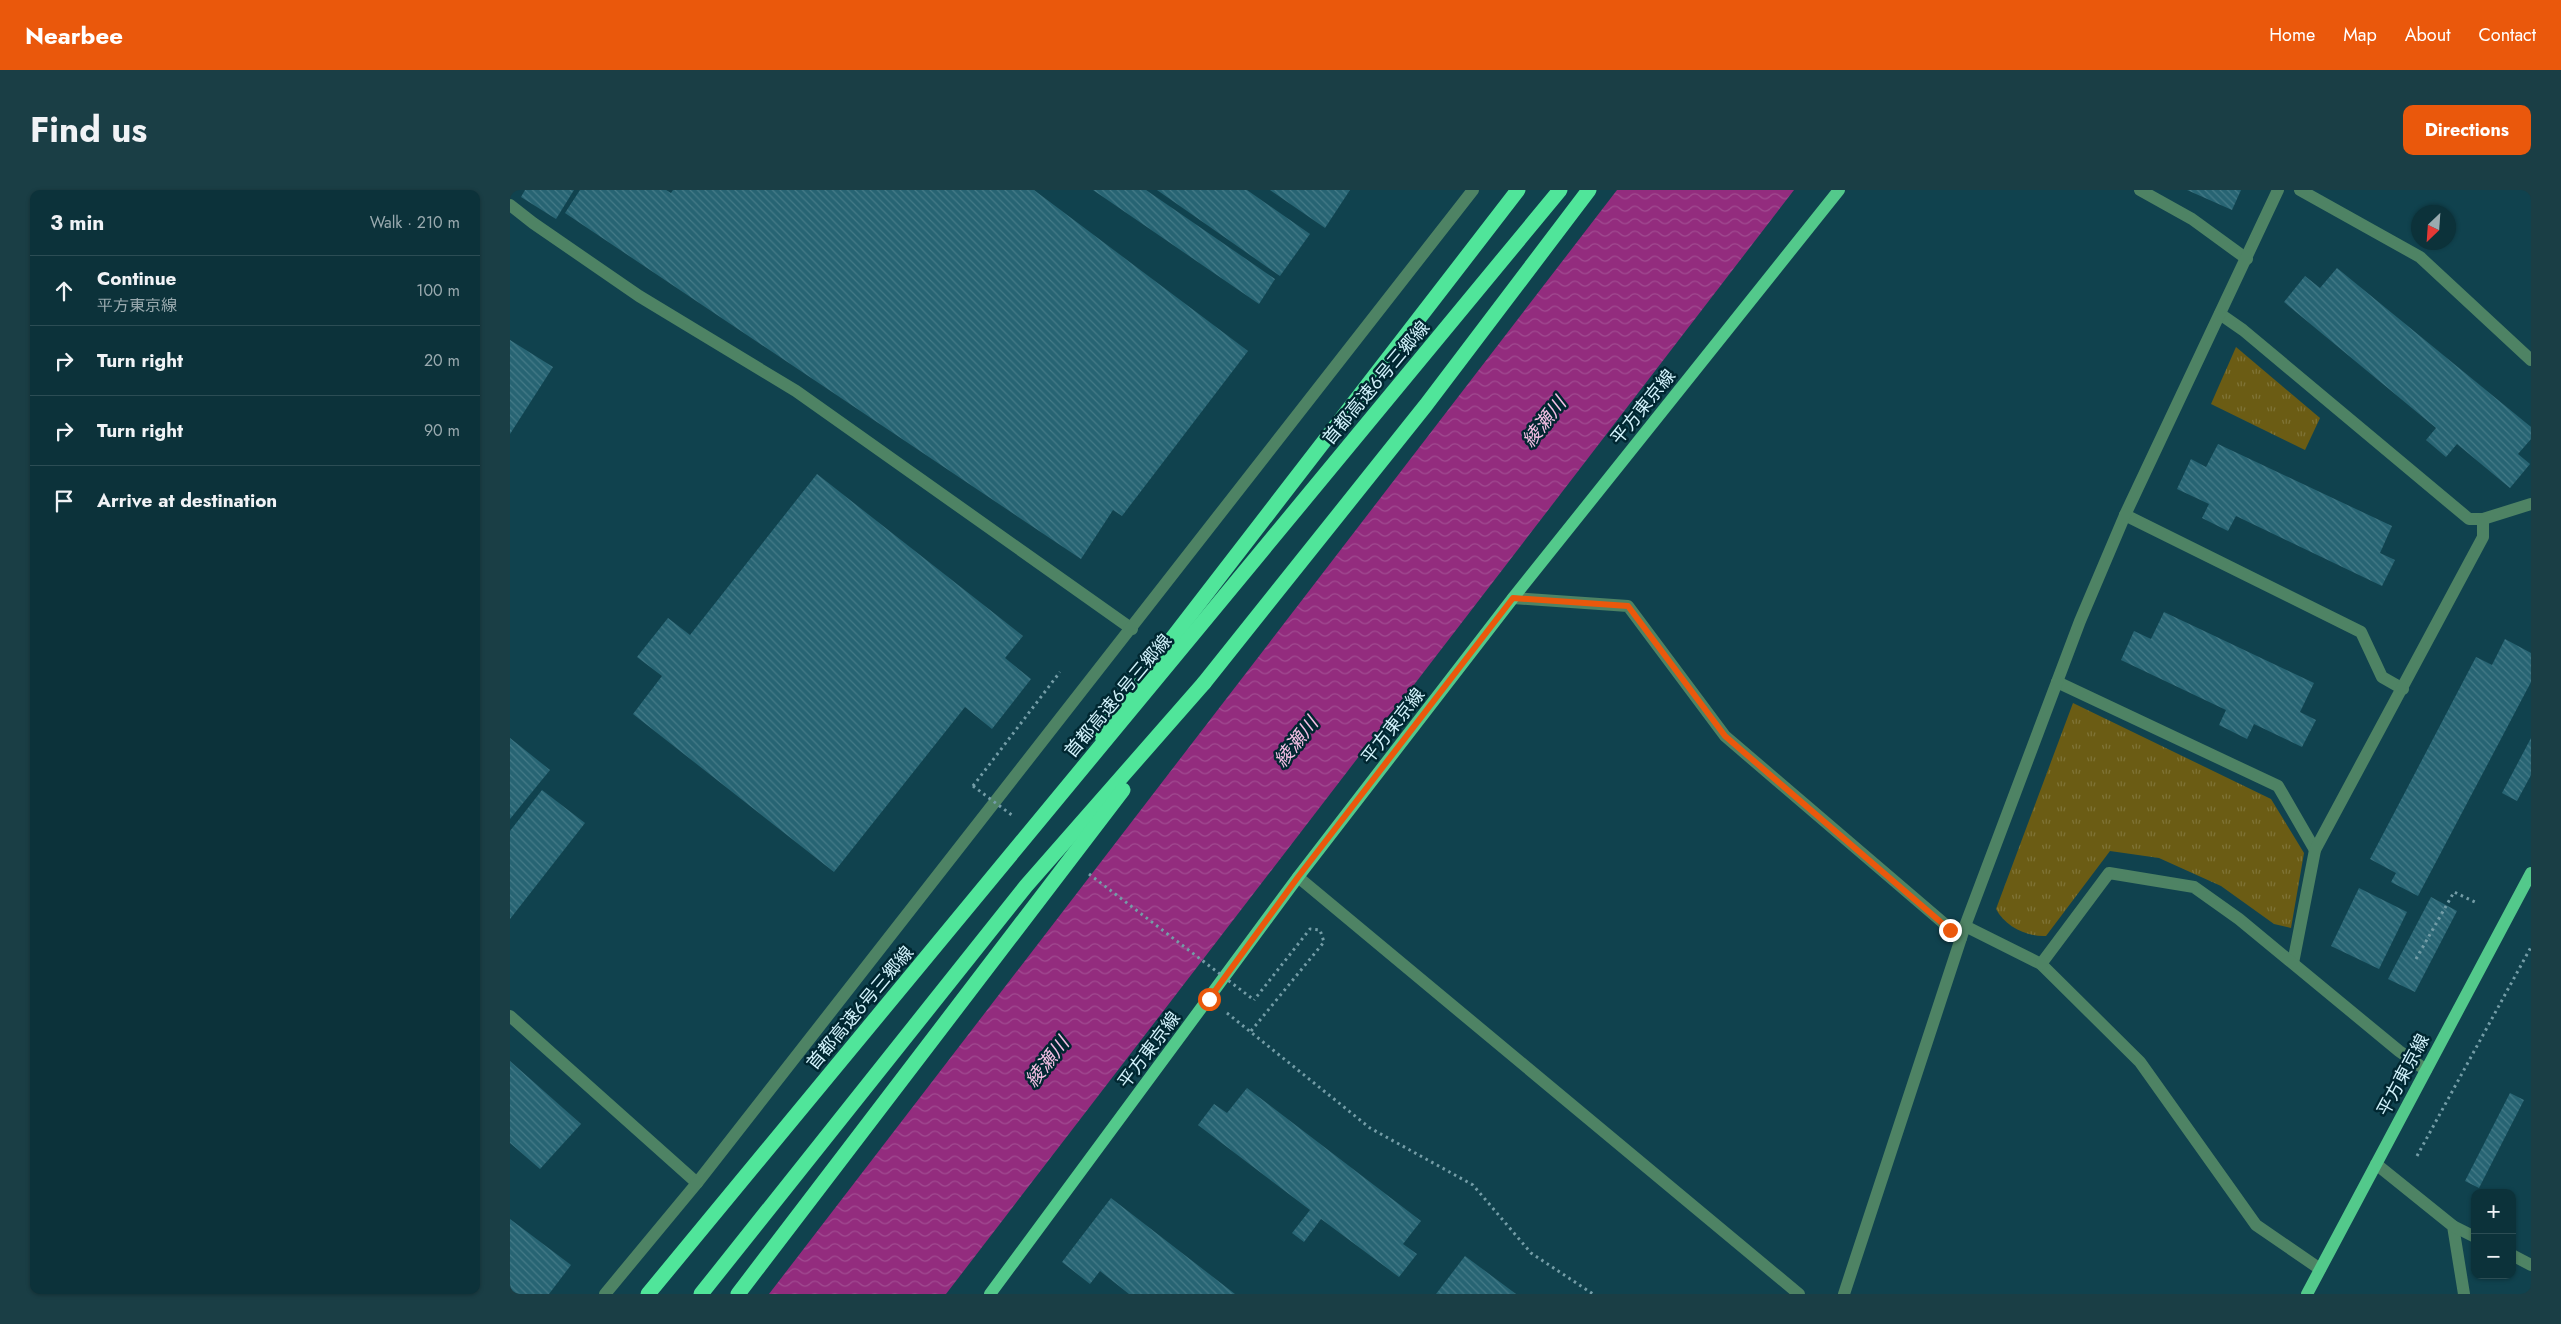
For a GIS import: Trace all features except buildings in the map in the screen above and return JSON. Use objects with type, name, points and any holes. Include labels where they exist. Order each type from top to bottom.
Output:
[{"type":"highway","name":"首都高速6号三郷線","points":[[649,1294],[1091,743],[1518,190]]},
{"type":"highway","name":"首都高速6号三郷線","points":[[649,1294],[1560,190]]},
{"type":"highway","points":[[738,1294],[1204,683],[1426,405],[1589,190]]},
{"type":"highway","points":[[701,1294],[1026,886],[1204,683]]},
{"type":"main road","name":"平方東京線","points":[[990,1294],[1298,877],[1513,598],[1839,190]]},
{"type":"main road","name":"平方東京線","points":[[2307,1294],[2531,874]]},
{"type":"street","points":[[605,1294],[698,1183],[1473,190]]},
{"type":"street","points":[[2140,190],[2192,219],[2247,259]]},
{"type":"street","points":[[1844,1294],[1963,932],[2080,620],[2125,515],[2278,190]]},
{"type":"street","points":[[2300,190],[2420,257],[2531,360]]},
{"type":"street","points":[[510,205],[639,296],[796,391],[1132,629]]},
{"type":"street","points":[[2220,314],[2243,330],[2469,519],[2483,519],[2531,504]]},
{"type":"street","points":[[2125,515],[2361,632],[2382,677],[2403,689]]},
{"type":"street","points":[[2293,963],[2315,850],[2483,537],[2483,519]]},
{"type":"street","points":[[1513,598],[1628,606],[1725,736],[1963,932],[2042,964],[2140,1062],[2256,1225],[2320,1268]]},
{"type":"street","points":[[2057,682],[2278,786],[2315,850]]},
{"type":"street","points":[[2042,964],[2109,873],[2194,887],[2239,919],[2399,1051],[2426,1070]]},
{"type":"street","points":[[1298,877],[1799,1294]]},
{"type":"street","points":[[510,1016],[698,1183]]},
{"type":"street","points":[[2376,1164],[2453,1226],[2471,1235]]},
{"type":"street","points":[[2453,1226],[2464,1294]]},
{"type":"street","points":[[2516,1257],[2531,1265]]},
{"type":"path","points":[[1020,821],[973,786],[1060,672]]},
{"type":"path","points":[[1082,869],[1254,1000],[1310,929],[1320,930],[1324,942],[1251,1031]]},
{"type":"path","points":[[2416,959],[2454,892],[2476,903]]},
{"type":"path","points":[[2417,1156],[2531,947]]},
{"type":"path","points":[[2525,958],[2531,961]]},
{"type":"path","points":[[1209,999],[1370,1128],[1473,1185],[1531,1252],[1593,1294]]},
{"type":"green space","points":[[2236,347],[2320,418],[2305,450],[2211,404]]},
{"type":"green space","points":[[2073,703],[2271,799],[2304,853],[2291,928],[2274,924],[2221,886],[2159,858],[2110,851],[2046,936],[2031,935],[2005,921],[1996,909]]},
{"type":"water","name":"綾瀬川","points":[[1617,190],[1794,190],[946,1294],[769,1294]]},
{"type":"route","points":[[1209,999],[1298,877],[1513,598],[1628,606],[1725,736],[1950,930]]}]
